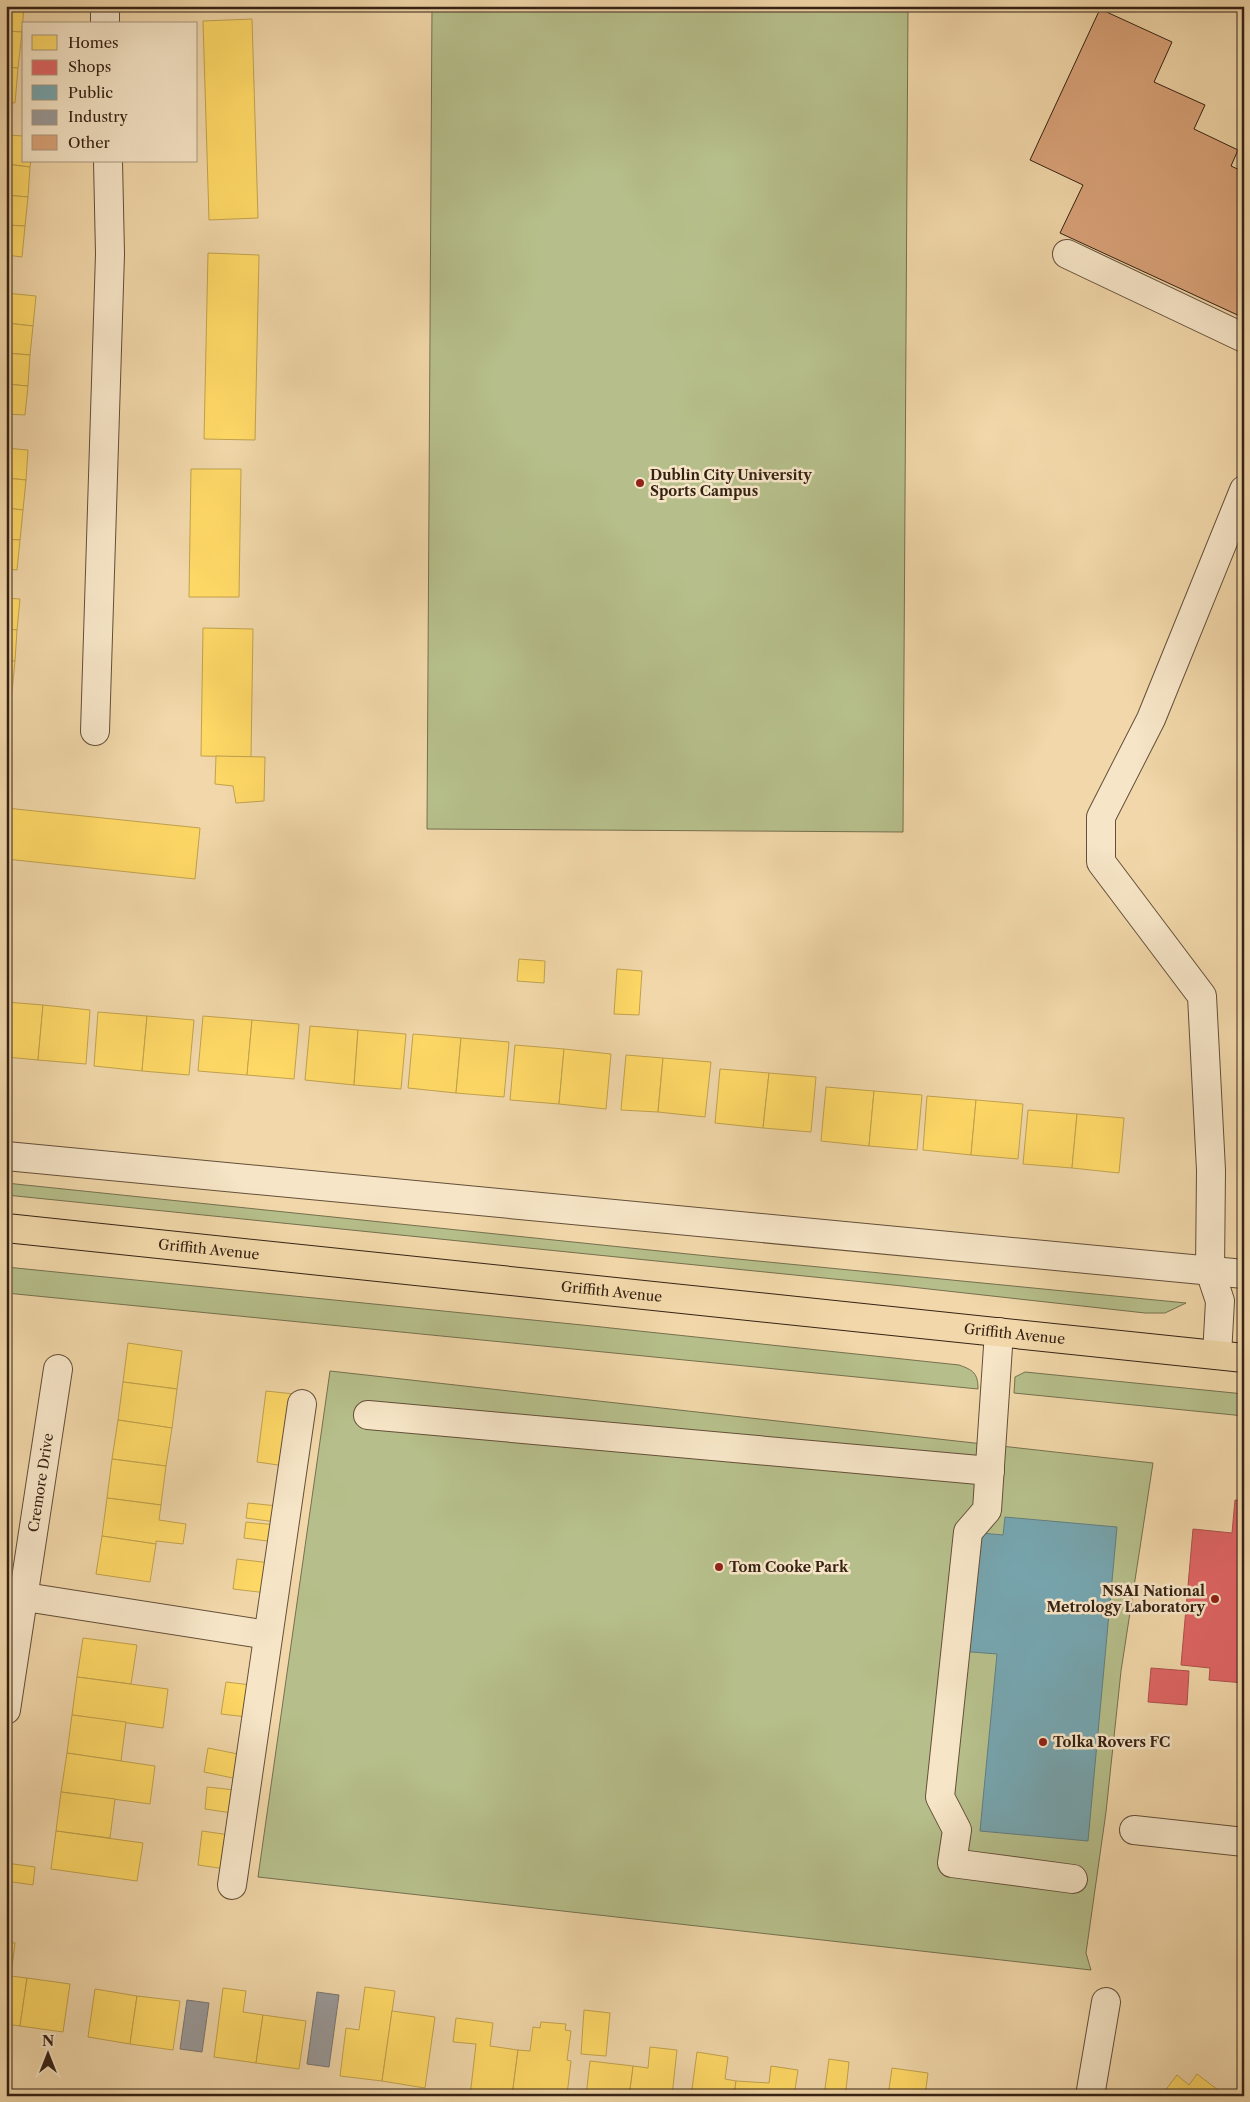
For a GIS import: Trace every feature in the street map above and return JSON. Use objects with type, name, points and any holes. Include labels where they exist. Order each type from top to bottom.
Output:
[{"type":"main road","name":"Griffith Avenue","points":[[6,1228],[1244,1358]]},
{"type":"street","points":[[105,6],[105,22]]},
{"type":"street","points":[[95,731],[110,254],[108,162]]},
{"type":"street","points":[[1067,254],[1244,338]]},
{"type":"street","points":[[1216,1355],[1220,1301],[1210,1271],[1211,1170],[1202,996],[1101,862],[1101,817],[1151,719],[1244,490]]},
{"type":"street","points":[[6,1156],[1244,1274]]},
{"type":"street","points":[[998,1332],[987,1510],[968,1532],[940,1797],[957,1830],[952,1863],[1073,1879]]},
{"type":"street","name":"Cremore Drive","points":[[6,1710],[14,1595],[58,1369]]},
{"type":"street","points":[[232,1885],[302,1404]]},
{"type":"street","points":[[368,1415],[990,1471]]},
{"type":"street","points":[[14,1595],[268,1635]]},
{"type":"street","points":[[1134,1830],[1244,1842]]},
{"type":"street","points":[[1090,2096],[1106,2002]]},
{"type":"green space","points":[[432,6],[908,6],[903,832],[427,829]]},
{"type":"green space","points":[[6,1183],[717,1257],[1186,1303],[1165,1313],[1145,1313],[893,1285],[6,1195]]},
{"type":"green space","points":[[6,1267],[959,1365],[974,1373],[978,1389],[6,1293]]},
{"type":"green space","name":"Tom Cooke Park","points":[[330,1371],[1153,1463],[1121,1671],[1106,1812],[1086,1953],[1091,1970],[258,1877]]},
{"type":"green space","points":[[1025,1372],[1244,1394],[1244,1416],[1014,1393],[1015,1377]]},
{"type":"building: Homes","points":[[6,6],[24,6],[22,32],[6,31]]},
{"type":"building: Homes","points":[[252,19],[258,218],[209,220],[203,21]]},
{"type":"building: Homes","points":[[6,31],[22,32],[18,68],[6,67]]},
{"type":"building: Homes","points":[[6,67],[18,68],[15,103],[6,102]]},
{"type":"building: Homes","points":[[6,135],[22,136],[22,162],[31,162],[30,167],[6,164]]},
{"type":"building: Homes","points":[[6,164],[30,167],[28,197],[6,195]]},
{"type":"building: Homes","points":[[6,195],[28,197],[25,226],[6,225]]},
{"type":"building: Homes","points":[[6,225],[25,226],[22,257],[6,255]]},
{"type":"building: Homes","points":[[208,253],[259,255],[255,440],[204,439]]},
{"type":"building: Homes","points":[[6,293],[36,296],[33,326],[6,323]]},
{"type":"building: Homes","points":[[6,323],[33,326],[30,355],[6,353]]},
{"type":"building: Homes","points":[[6,353],[30,355],[28,386],[6,384]]},
{"type":"building: Homes","points":[[6,384],[28,386],[25,415],[6,414]]},
{"type":"building: Homes","points":[[6,448],[28,450],[26,480],[6,478]]},
{"type":"building: Homes","points":[[191,469],[241,469],[239,597],[189,597]]},
{"type":"building: Homes","points":[[6,478],[26,480],[23,510],[6,508]]},
{"type":"building: Homes","points":[[6,508],[23,510],[20,540],[6,539]]},
{"type":"building: Homes","points":[[6,539],[20,540],[17,570],[6,569]]},
{"type":"building: Homes","points":[[6,598],[20,599],[17,630],[6,629]]},
{"type":"building: Homes","points":[[203,628],[253,629],[251,757],[201,756]]},
{"type":"building: Homes","points":[[6,629],[17,630],[15,661],[6,661]]},
{"type":"building: Homes","points":[[6,661],[15,661],[12,692],[6,692]]},
{"type":"building: Homes","points":[[6,692],[12,692],[9,724],[6,724]]},
{"type":"building: Homes","points":[[216,756],[265,757],[264,801],[236,803],[233,786],[215,784]]},
{"type":"building: Homes","points":[[6,808],[200,828],[195,879],[6,859]]},
{"type":"building: Homes","points":[[519,959],[545,961],[544,983],[517,981]]},
{"type":"building: Homes","points":[[617,969],[642,971],[639,1015],[614,1014]]},
{"type":"building: Homes","points":[[6,1002],[43,1005],[38,1060],[6,1057]]},
{"type":"building: Homes","points":[[43,1005],[90,1010],[86,1064],[38,1060]]},
{"type":"building: Homes","points":[[98,1012],[147,1016],[142,1071],[94,1066]]},
{"type":"building: Homes","points":[[147,1016],[194,1020],[189,1075],[142,1071]]},
{"type":"building: Homes","points":[[203,1016],[252,1020],[247,1075],[198,1071]]},
{"type":"building: Homes","points":[[252,1020],[299,1024],[294,1079],[247,1075]]},
{"type":"building: Homes","points":[[310,1026],[358,1030],[354,1085],[305,1080]]},
{"type":"building: Homes","points":[[358,1030],[406,1034],[401,1089],[354,1085]]},
{"type":"building: Homes","points":[[413,1034],[461,1038],[456,1093],[408,1088]]},
{"type":"building: Homes","points":[[461,1038],[509,1042],[504,1097],[456,1093]]},
{"type":"building: Homes","points":[[515,1045],[564,1049],[559,1104],[510,1100]]},
{"type":"building: Homes","points":[[564,1049],[611,1054],[606,1109],[559,1104]]},
{"type":"building: Homes","points":[[626,1055],[663,1058],[658,1112],[621,1110]]},
{"type":"building: Homes","points":[[663,1058],[711,1062],[705,1117],[658,1112]]},
{"type":"building: Homes","points":[[720,1069],[769,1073],[763,1128],[715,1123]]},
{"type":"building: Homes","points":[[769,1073],[816,1077],[811,1132],[763,1128]]},
{"type":"building: Homes","points":[[826,1087],[874,1091],[869,1146],[821,1141]]},
{"type":"building: Homes","points":[[874,1091],[922,1095],[917,1150],[869,1146]]},
{"type":"building: Homes","points":[[927,1096],[976,1100],[971,1155],[923,1150]]},
{"type":"building: Homes","points":[[976,1100],[1023,1104],[1018,1159],[971,1155]]},
{"type":"building: Homes","points":[[1028,1110],[1077,1114],[1072,1168],[1023,1164]]},
{"type":"building: Homes","points":[[1077,1114],[1124,1118],[1119,1173],[1072,1168]]},
{"type":"building: Homes","points":[[128,1343],[182,1351],[177,1389],[123,1382]]},
{"type":"building: Homes","points":[[123,1382],[177,1389],[172,1428],[118,1420]]},
{"type":"building: Homes","points":[[266,1391],[294,1394],[285,1466],[257,1462]]},
{"type":"building: Homes","points":[[118,1420],[172,1428],[166,1466],[112,1459]]},
{"type":"building: Homes","points":[[112,1459],[166,1466],[161,1505],[107,1498]]},
{"type":"building: Homes","points":[[107,1498],[161,1505],[159,1520],[186,1524],[183,1544],[156,1541],[156,1544],[102,1536]]},
{"type":"building: Homes","points":[[248,1503],[278,1506],[276,1522],[246,1518]]},
{"type":"building: Homes","points":[[246,1522],[277,1525],[275,1542],[244,1538]]},
{"type":"building: Homes","points":[[102,1536],[156,1544],[150,1582],[96,1574]]},
{"type":"building: Homes","points":[[237,1559],[270,1563],[267,1593],[233,1589]]},
{"type":"building: Homes","points":[[83,1638],[137,1645],[131,1684],[77,1677]]},
{"type":"building: Homes","points":[[77,1677],[168,1689],[163,1728],[72,1715]]},
{"type":"building: Homes","points":[[226,1682],[251,1685],[247,1717],[221,1714]]},
{"type":"building: Homes","points":[[72,1715],[126,1722],[121,1761],[67,1753]]},
{"type":"building: Homes","points":[[208,1748],[238,1754],[233,1778],[204,1772]]},
{"type":"building: Homes","points":[[67,1753],[155,1766],[150,1804],[61,1792]]},
{"type":"building: Homes","points":[[207,1787],[235,1790],[232,1813],[205,1809]]},
{"type":"building: Homes","points":[[61,1792],[115,1799],[110,1838],[56,1831]]},
{"type":"building: Homes","points":[[56,1831],[143,1843],[137,1881],[51,1869]]},
{"type":"building: Homes","points":[[202,1831],[230,1835],[226,1869],[198,1865]]},
{"type":"building: Homes","points":[[6,1863],[35,1867],[33,1885],[6,1881]]},
{"type":"building: Homes","points":[[6,1942],[15,1943],[11,1976],[27,1978],[20,2026],[6,2024]]},
{"type":"building: Homes","points":[[27,1978],[70,1984],[63,2032],[20,2026]]},
{"type":"building: Homes","points":[[365,1987],[395,1991],[382,2081],[340,2076],[346,2028],[359,2030]]},
{"type":"building: Homes","points":[[223,1988],[246,1991],[243,2012],[263,2015],[256,2063],[214,2057]]},
{"type":"building: Homes","points":[[95,1989],[137,1996],[130,2044],[88,2037]]},
{"type":"building: Homes","points":[[137,1996],[180,2001],[173,2050],[130,2044]]},
{"type":"building: Homes","points":[[584,2010],[610,2013],[606,2056],[581,2054]]},
{"type":"building: Homes","points":[[392,2011],[435,2017],[425,2088],[382,2081]]},
{"type":"building: Homes","points":[[263,2015],[306,2021],[299,2069],[256,2063]]},
{"type":"building: Homes","points":[[456,2018],[493,2023],[490,2046],[518,2050],[512,2096],[470,2096],[476,2044],[453,2042]]},
{"type":"building: Homes","points":[[541,2022],[566,2024],[565,2030],[571,2031],[567,2060],[571,2061],[567,2095],[555,2093],[555,2096],[512,2096],[518,2050],[530,2051],[533,2027],[540,2028]]},
{"type":"building: Homes","points":[[650,2047],[677,2050],[672,2096],[629,2096],[633,2066],[648,2068]]},
{"type":"building: Homes","points":[[697,2052],[728,2057],[725,2079],[736,2081],[734,2096],[691,2096]]},
{"type":"building: Homes","points":[[829,2059],[849,2062],[846,2090],[867,2093],[866,2096],[824,2096]]},
{"type":"building: Homes","points":[[590,2061],[633,2066],[629,2096],[586,2096]]},
{"type":"building: Homes","points":[[771,2066],[798,2070],[794,2096],[734,2096],[736,2081],[769,2083]]},
{"type":"building: Homes","points":[[892,2068],[928,2073],[925,2096],[888,2096]]},
{"type":"building: Homes","points":[[1197,2074],[1226,2096],[1161,2096],[1177,2075],[1189,2085]]},
{"type":"building: Shops","name":"NSAI National Metrology Laboratory","points":[[1235,1500],[1244,1501],[1244,1683],[1209,1680],[1210,1668],[1181,1665],[1193,1529],[1232,1533]]},
{"type":"building: Shops","points":[[1151,1668],[1189,1671],[1187,1705],[1148,1702]]},
{"type":"building: Public","name":"Tolka Rovers FC","points":[[1005,1517],[1117,1527],[1088,1841],[980,1831],[997,1654],[959,1651],[970,1532],[1003,1535]]},
{"type":"building: Industry","points":[[317,1992],[339,1995],[329,2067],[307,2064]]},
{"type":"building: Industry","points":[[187,2000],[209,2003],[202,2052],[180,2049]]},
{"type":"building: Other","points":[[1100,9],[1172,42],[1154,82],[1205,105],[1194,129],[1238,150],[1231,166],[1244,172],[1244,318],[1060,233],[1083,185],[1030,160]]},
{"type":"place","name":"Dublin City University Sports Campus","points":[[640,483]]},
{"type":"place","name":"Tom Cooke Park","points":[[719,1567]]},
{"type":"place","name":"NSAI National Metrology Laboratory","points":[[1215,1599]]},
{"type":"place","name":"Tolka Rovers FC","points":[[1043,1742]]}]
